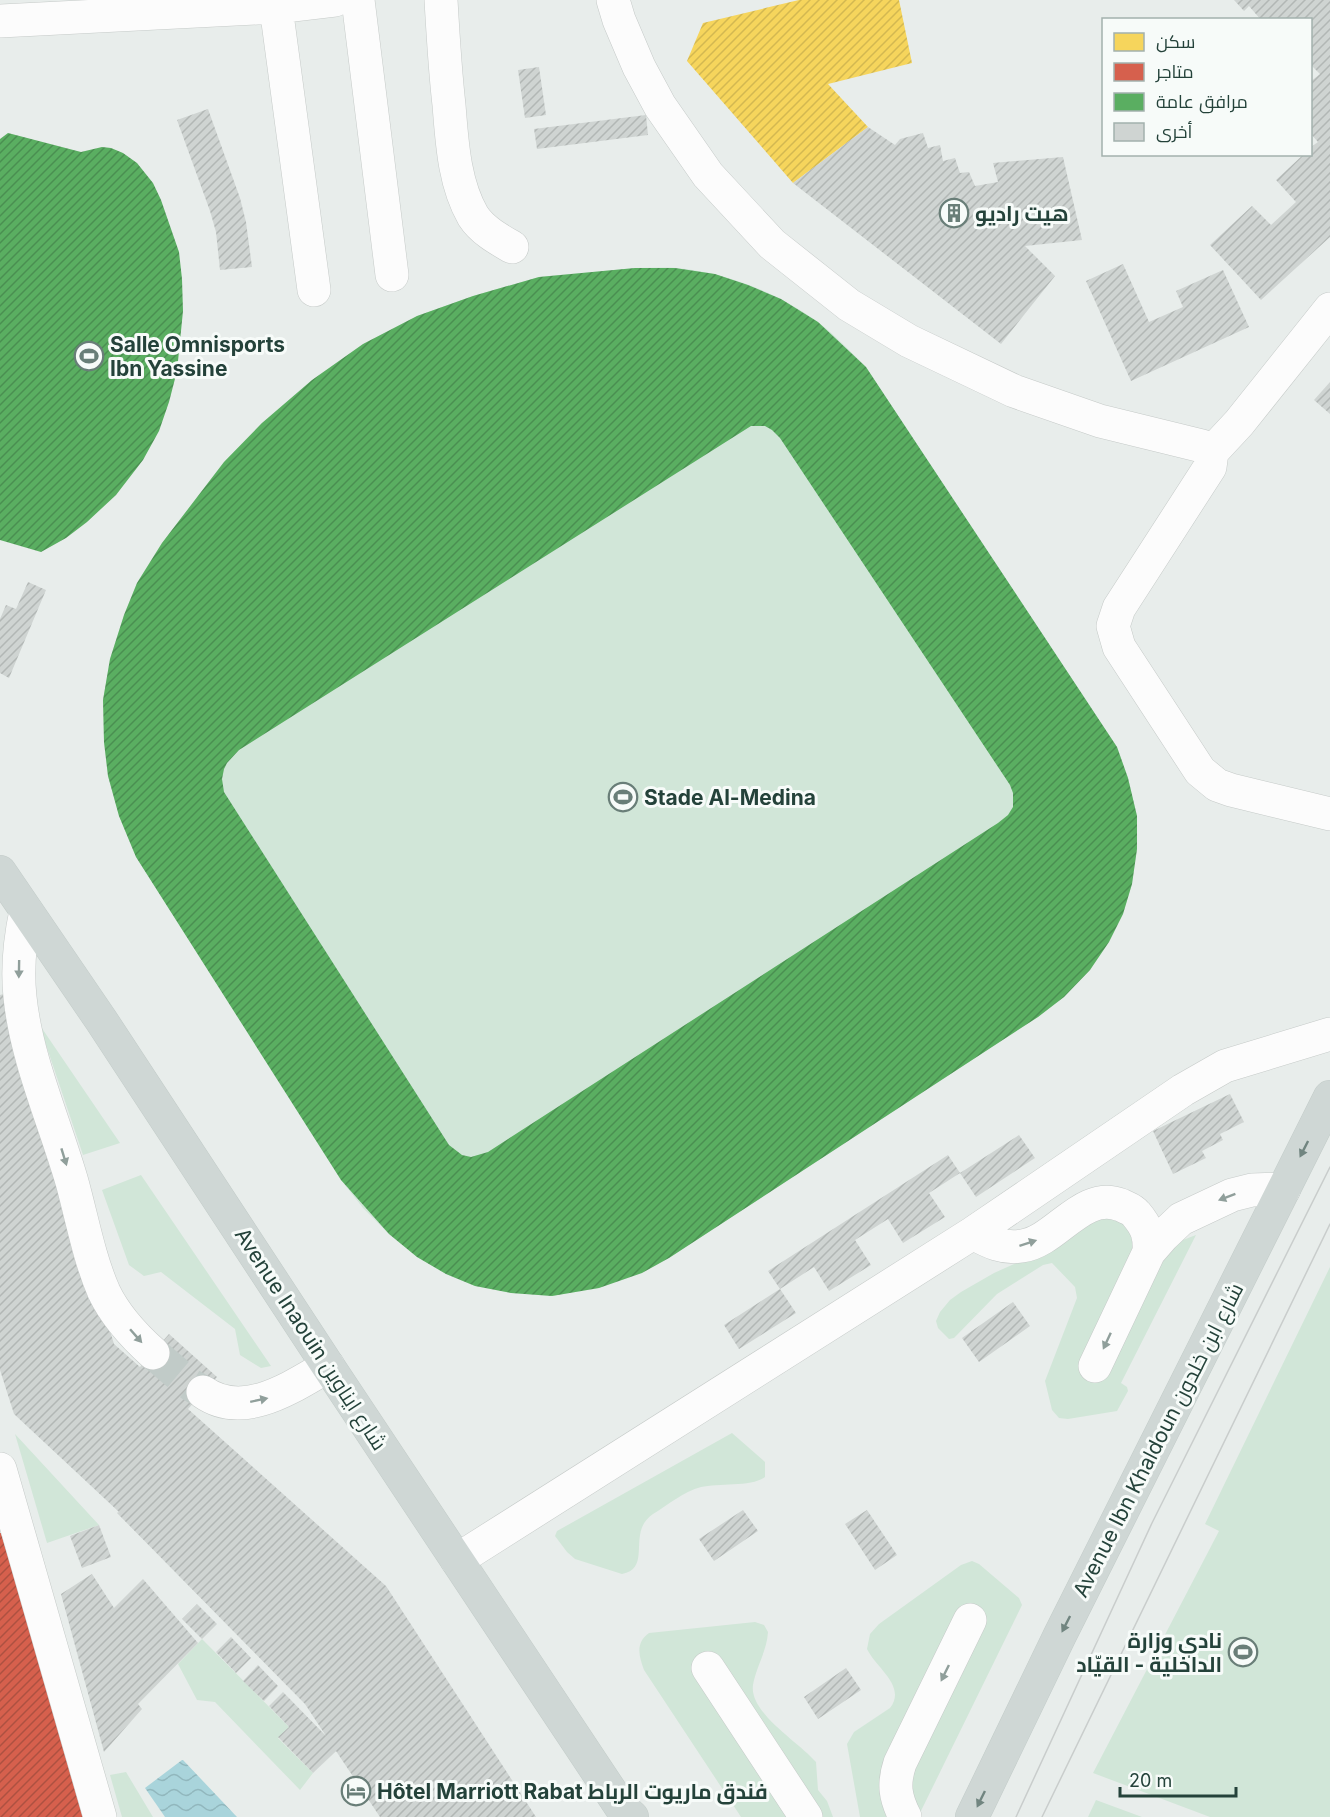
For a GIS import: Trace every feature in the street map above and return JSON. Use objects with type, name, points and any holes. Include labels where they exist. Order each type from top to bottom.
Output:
[{"type":"main road","name":"Avenue Inaouin شارع ايناوين","points":[[0,872],[101,1020],[625,1814]]},
{"type":"main road","name":"Avenue Ibn Khaldoun شارع ابن خلدون","points":[[972,1817],[1060,1635],[1330,1097]]},
{"type":"street","points":[[0,21],[276,7],[335,0]]},
{"type":"street","points":[[358,0],[392,275]]},
{"type":"street","points":[[441,0],[451,130],[458,174],[465,199],[475,218],[491,235],[512,247]]},
{"type":"street","points":[[613,0],[619,21],[660,106],[708,175],[772,244],[849,305],[909,341],[1014,391],[1100,421],[1202,446],[1212,452]]},
{"type":"street","points":[[276,7],[314,290]]},
{"type":"street","points":[[1330,309],[1247,414],[1212,452],[1210,467],[1119,608],[1113,626],[1119,647],[1200,771],[1216,785],[1330,814]]},
{"type":"street","points":[[26,911],[19,964],[24,1028],[105,1293],[120,1318],[153,1353]]},
{"type":"street","points":[[457,1560],[973,1233],[1183,1090],[1225,1066],[1330,1034]]},
{"type":"street","points":[[1095,1366],[1149,1252],[1181,1219],[1232,1195],[1252,1190],[1284,1189]]},
{"type":"street","points":[[973,1233],[994,1245],[1022,1246],[1044,1237],[1094,1203],[1115,1203],[1133,1210],[1144,1224],[1150,1238],[1149,1252]]},
{"type":"street","points":[[203,1392],[226,1401],[264,1400],[328,1366]]},
{"type":"street","points":[[0,1469],[100,1817]]},
{"type":"street","points":[[905,1817],[894,1780],[900,1763],[970,1620]]},
{"type":"street","points":[[708,1668],[806,1817]]},
{"type":"green space","name":"Stade Al-Medina","points":[[635,268],[672,268],[714,274],[769,293],[818,322],[866,367],[1117,747],[1128,778],[1137,816],[1137,849],[1132,884],[1123,914],[1090,970],[1064,997],[1038,1017],[669,1258],[599,1288],[552,1296],[511,1293],[475,1286],[446,1274],[417,1257],[363,1208],[341,1180],[136,857],[119,816],[108,776],[103,700],[110,659],[137,583],[162,543],[224,462],[262,423],[417,316],[473,296],[539,277]]},
{"type":"green space","points":[[39,1024],[120,1143],[83,1155]]},
{"type":"green space","points":[[141,1175],[271,1366],[261,1368],[240,1355],[235,1329],[161,1272],[144,1276],[129,1265],[102,1190]]},
{"type":"green space","points":[[1119,1217],[1160,1258],[1175,1243],[1196,1235],[1121,1383],[1127,1387],[1128,1391],[1117,1411],[1068,1419],[1059,1418],[1052,1410],[1045,1381],[1077,1298],[1075,1287],[1052,1263],[1043,1265],[997,1294],[954,1338],[949,1339],[938,1328],[936,1321],[940,1312],[961,1292],[1023,1260],[1091,1218]]},
{"type":"green space","name":"نادي وزارة الداخلية - القيّاد","points":[[1330,1267],[1330,1817],[1210,1817],[1093,1773],[1219,1531],[1205,1524]]},
{"type":"green space","points":[[732,1433],[765,1462],[765,1477],[752,1482],[701,1487],[682,1495],[653,1514],[641,1530],[636,1565],[631,1570],[622,1574],[575,1559],[555,1536],[557,1531]]},
{"type":"green space","points":[[15,1434],[99,1525],[47,1543]]},
{"type":"green space","points":[[972,1561],[979,1564],[1019,1598],[1022,1605],[918,1817],[860,1817],[847,1744],[854,1732],[890,1708],[895,1692],[888,1677],[867,1649],[870,1634],[879,1624],[961,1565]]},
{"type":"green space","points":[[755,1622],[764,1625],[768,1632],[766,1646],[754,1678],[754,1696],[767,1716],[816,1762],[818,1790],[827,1801],[833,1817],[741,1817],[644,1670],[640,1645],[649,1633]]},
{"type":"green space","points":[[202,1639],[289,1727],[278,1738],[313,1773],[300,1790],[215,1702],[197,1700],[178,1664]]},
{"type":"green space","points":[[126,1772],[153,1817],[122,1817],[110,1775]]},
{"type":"green space","points":[[1096,1800],[1142,1817],[1088,1817]]},
{"type":"water","points":[[182,1760],[237,1817],[165,1817],[145,1788]]},
{"type":"building: سكن","points":[[799,0],[899,0],[912,63],[828,84],[868,127],[793,183],[687,61],[703,23]]},
{"type":"building: متاجر","points":[[1,1533],[89,1817],[0,1817]]},
{"type":"building: مرافق عامة","name":"Salle Omnisports Ibn Yassine","points":[[8,133],[81,152],[102,147],[111,148],[137,163],[153,183],[161,200],[179,252],[182,279],[183,311],[177,371],[159,431],[143,460],[116,495],[66,538],[41,552],[0,540],[0,139]]},
{"type":"building: مرافق عامة","points":[[635,268],[675,268],[715,274],[781,299],[818,322],[866,367],[1117,747],[1128,778],[1137,816],[1137,849],[1132,884],[1123,914],[1109,942],[1090,970],[1064,997],[1038,1017],[669,1258],[642,1273],[599,1288],[552,1296],[511,1293],[475,1286],[446,1274],[417,1257],[389,1234],[341,1180],[136,857],[119,816],[108,776],[103,700],[110,659],[137,583],[162,543],[224,462],[262,423],[312,380],[363,344],[417,316],[473,296],[539,277]],"holes":[[[751,426],[765,426],[780,438],[1010,785],[1013,793],[1013,807],[1008,815],[998,823],[488,1152],[471,1157],[462,1155],[449,1145],[224,792],[222,779],[224,769],[239,750]]]},
{"type":"building: أخرى","points":[[1234,0],[1330,0],[1330,237],[1261,300],[1210,245],[1252,206],[1271,225],[1296,202],[1276,180],[1302,156],[1312,156],[1312,146],[1318,142],[1312,135],[1312,80],[1320,74],[1312,66],[1312,18],[1259,18],[1249,6],[1244,11]]},
{"type":"building: أخرى","points":[[539,67],[546,115],[525,118],[518,70]]},
{"type":"building: أخرى","points":[[208,109],[240,198],[252,267],[220,270],[216,232],[210,211],[177,120]]},
{"type":"building: أخرى","points":[[646,115],[648,135],[537,149],[534,129]]},
{"type":"building: أخرى","name":"هيت راديو","points":[[868,127],[895,145],[900,139],[923,133],[928,148],[940,145],[943,161],[955,158],[960,173],[969,172],[975,186],[998,182],[993,163],[1063,157],[1082,240],[1025,246],[1055,276],[1001,344],[793,183]]},
{"type":"building: أخرى","points":[[1123,264],[1149,322],[1183,307],[1176,291],[1223,270],[1249,327],[1131,381],[1086,281]]},
{"type":"building: أخرى","points":[[1330,382],[1330,414],[1314,400]]},
{"type":"building: أخرى","points":[[28,582],[46,590],[9,678],[0,673],[0,619],[6,605],[16,609]]},
{"type":"building: أخرى","points":[[7,993],[114,1344],[140,1367],[169,1334],[217,1377],[188,1409],[386,1586],[536,1817],[380,1817],[336,1751],[313,1773],[278,1737],[289,1727],[269,1706],[283,1692],[326,1736],[305,1704],[117,1513],[119,1512],[14,1414],[0,1370],[0,995]]},
{"type":"building: أخرى","points":[[1230,1094],[1244,1122],[1220,1134],[1223,1140],[1202,1151],[1206,1158],[1173,1174],[1153,1131]]},
{"type":"building: أخرى","points":[[1019,1135],[1035,1158],[976,1197],[960,1173]]},
{"type":"building: أخرى","points":[[948,1155],[960,1173],[929,1193],[945,1217],[903,1243],[888,1219],[855,1240],[871,1265],[829,1291],[814,1267],[780,1289],[768,1271]]},
{"type":"building: أخرى","points":[[780,1289],[796,1313],[739,1349],[724,1325]]},
{"type":"building: أخرى","points":[[1013,1302],[1030,1326],[979,1362],[962,1338]]},
{"type":"building: أخرى","points":[[743,1510],[758,1531],[714,1561],[699,1539]]},
{"type":"building: أخرى","points":[[867,1510],[897,1555],[875,1570],[845,1524]]},
{"type":"building: أخرى","points":[[99,1525],[111,1557],[82,1568],[70,1536]]},
{"type":"building: أخرى","points":[[92,1574],[114,1608],[143,1579],[198,1643],[138,1704],[142,1709],[104,1752],[61,1594]]},
{"type":"building: أخرى","points":[[197,1604],[217,1624],[202,1639],[182,1619]]},
{"type":"building: أخرى","points":[[231,1637],[251,1658],[236,1673],[216,1652]]},
{"type":"building: أخرى","points":[[258,1665],[278,1686],[264,1701],[243,1681]]},
{"type":"building: أخرى","points":[[846,1668],[861,1690],[818,1719],[804,1697]]},
{"type":"tunnel","points":[[153,1353],[191,1385],[203,1392]]},
{"type":"tram line","points":[[1016,1817],[1152,1523],[1330,1167]]},
{"type":"tram line","points":[[1042,1817],[1330,1224]]},
{"type":"place","name":"هيت راديو","points":[[954,213]]},
{"type":"place","name":"Salle Omnisports Ibn Yassine","points":[[89,356]]},
{"type":"place","name":"Stade Al-Medina","points":[[623,797]]},
{"type":"place","name":"نادي وزارة الداخلية - القيّاد","points":[[1243,1652]]},
{"type":"place","name":"Hôtel Marriott Rabat فندق ماريوت الرباط","points":[[356,1791]]}]
